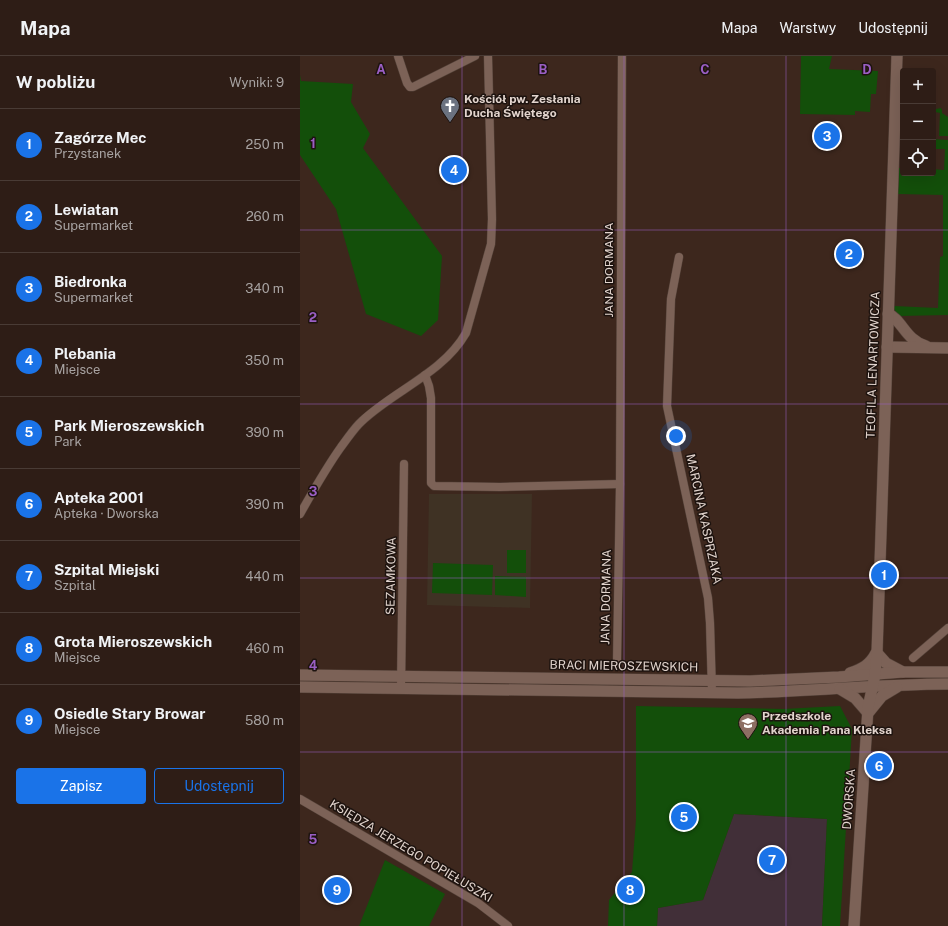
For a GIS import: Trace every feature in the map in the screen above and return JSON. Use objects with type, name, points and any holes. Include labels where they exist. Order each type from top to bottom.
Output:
[{"type":"main road","name":"TEOFILA LENARTOWICZA","points":[[876,675],[897,56]]},
{"type":"main road","points":[[888,314],[895,319],[914,341],[932,348]]},
{"type":"main road","points":[[887,347],[948,348]]},
{"type":"main road","points":[[839,677],[864,668],[872,661],[877,653],[886,663],[903,672]]},
{"type":"main road","name":"BRACI MIEROSZEWSKICH","points":[[300,687],[402,682],[763,681],[876,675],[903,672],[948,672]]},
{"type":"main road","name":"DWORSKA","points":[[854,926],[868,713],[876,675]]},
{"type":"main road","name":"BRACI MIEROSZEWSKICH","points":[[300,676],[402,682],[712,692],[771,692],[948,684]]},
{"type":"main road","points":[[840,689],[855,698],[868,713],[882,696],[903,685]]},
{"type":"street","points":[[398,56],[407,83],[410,87],[413,87],[475,56]]},
{"type":"street","points":[[300,514],[325,470],[357,426],[391,397],[425,375],[446,359],[460,343],[466,333],[491,244],[492,219],[488,56]]},
{"type":"street","name":"JANA DORMANA","points":[[617,662],[620,484],[622,56]]},
{"type":"street","name":"MARCINA KASPRZAKA","points":[[679,257],[671,300],[667,406],[708,598],[712,692]]},
{"type":"street","points":[[425,375],[431,398],[431,482],[434,486],[500,487],[620,484]]},
{"type":"street","name":"SEZAMKOWA","points":[[402,682],[404,464]]},
{"type":"street","points":[[913,658],[948,628]]},
{"type":"street","name":"KSIĘDZA JERZEGO POPIEŁUSZKI","points":[[300,799],[478,903],[508,926]]},
{"type":"shaded area","points":[[429,494],[532,494],[530,608],[427,605]]},
{"type":"shaded area","points":[[734,814],[827,819],[822,926],[657,926],[658,908],[703,900]]},
{"type":"green space","points":[[801,56],[832,56],[829,69],[878,71],[876,94],[871,94],[870,112],[855,111],[855,115],[800,114]]},
{"type":"green space","points":[[300,75],[301,81],[353,84],[351,102],[370,134],[363,148],[442,256],[438,320],[421,336],[366,314],[336,209],[300,155]]},
{"type":"green space","points":[[941,108],[942,113],[948,117],[948,136],[939,136],[940,113],[936,112],[936,109]]},
{"type":"green space","points":[[936,139],[948,140],[948,315],[899,316],[894,309],[894,306],[938,308],[940,257],[943,256],[943,195],[898,194],[899,168],[900,176],[936,176],[936,169],[944,170],[945,149],[936,149]]},
{"type":"green space","points":[[507,550],[526,550],[526,573],[507,573]]},
{"type":"green space","points":[[433,563],[493,565],[492,595],[432,593]]},
{"type":"green space","points":[[495,576],[526,577],[526,597],[495,595]]},
{"type":"green space","points":[[636,706],[783,709],[840,706],[852,729],[840,926],[822,926],[827,819],[734,814],[703,900],[658,908],[657,926],[608,926],[609,900],[632,872],[636,819]]},
{"type":"green space","points":[[385,860],[445,894],[429,926],[359,926]]},
{"type":"place","name":"Kościół pw. Zesłania Ducha Świętego","points":[[450,123]]},
{"type":"place","name":"Biedronka","points":[[827,136]]},
{"type":"place","name":"Plebania","points":[[454,170]]},
{"type":"place","name":"Lewiatan","points":[[849,254]]},
{"type":"place","name":"Zagórze Mec","points":[[884,575]]},
{"type":"place","name":"Przedszkole Akademia Pana Kleksa","points":[[748,740]]},
{"type":"place","name":"Apteka 2001","points":[[879,766]]},
{"type":"place","name":"Park Mieroszewskich","points":[[684,817]]},
{"type":"place","name":"Szpital Miejski","points":[[772,860]]},
{"type":"place","name":"Osiedle Stary Browar","points":[[337,890]]},
{"type":"place","name":"Grota Mieroszewskich","points":[[630,890]]}]
